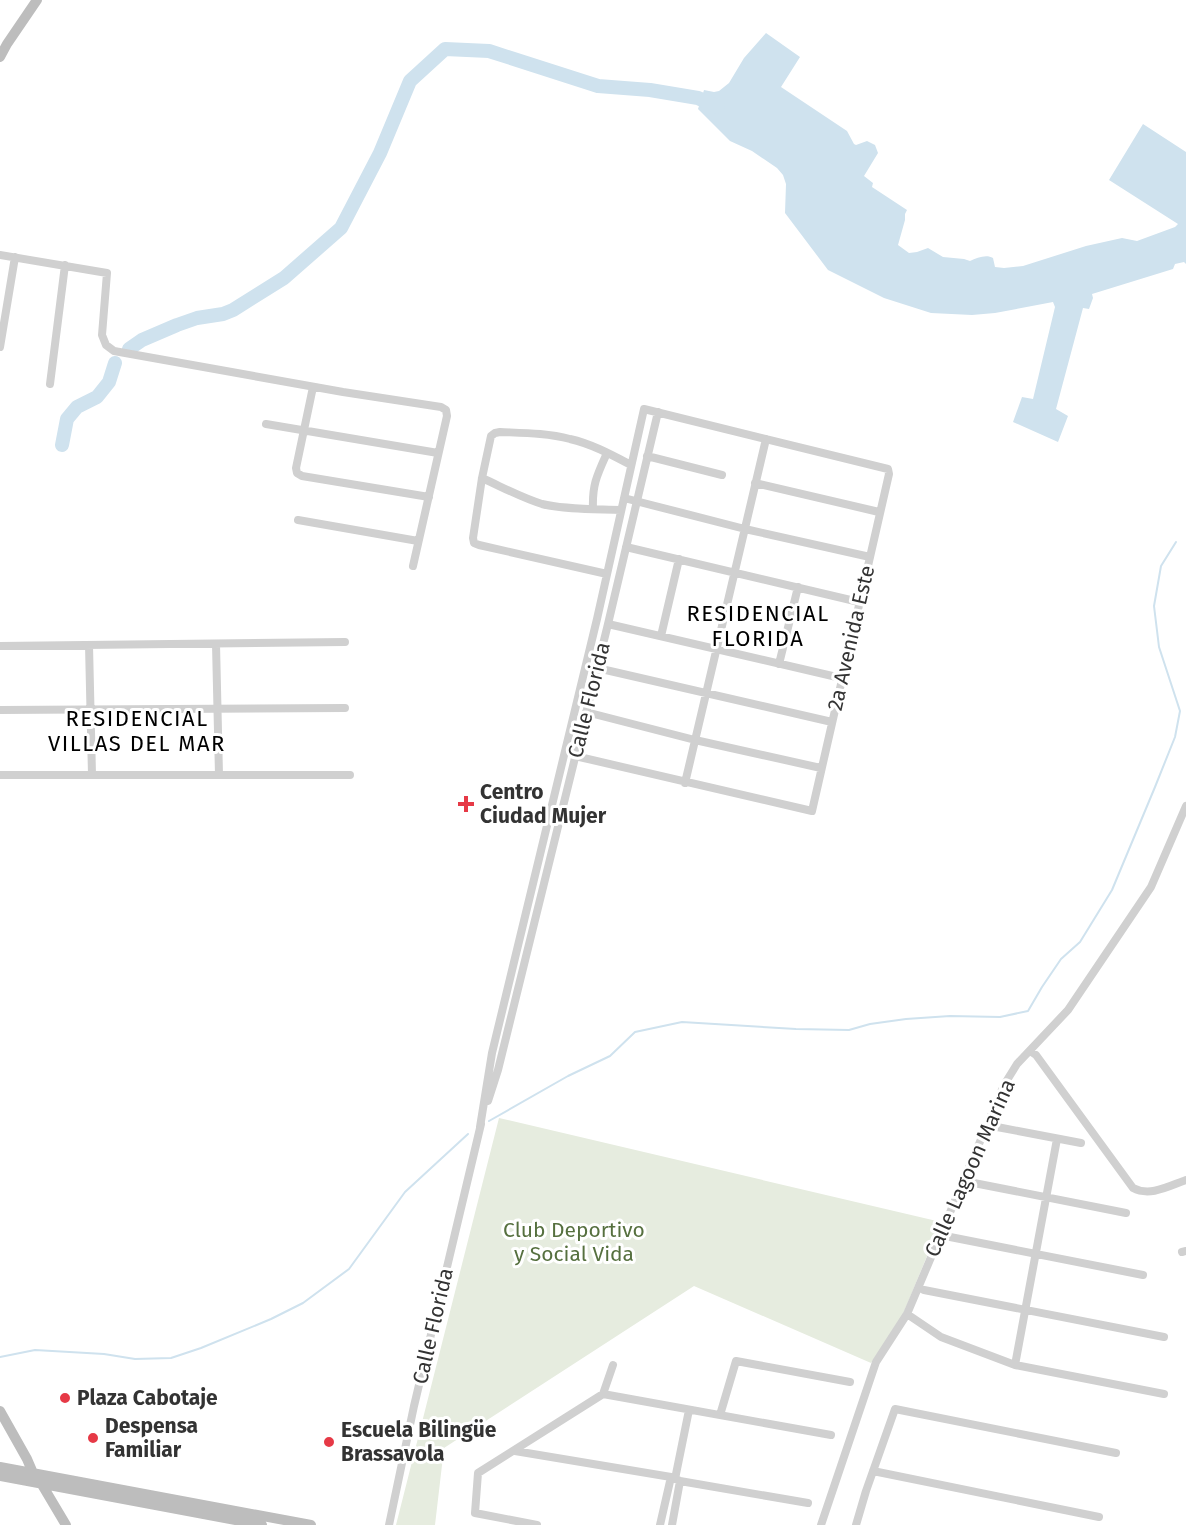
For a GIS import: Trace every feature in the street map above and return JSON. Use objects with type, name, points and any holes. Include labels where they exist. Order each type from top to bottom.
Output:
[{"type":"street","points":[[0,57],[37,0]]},
{"type":"street","points":[[0,255],[107,273],[102,335],[106,345],[114,351],[313,387],[441,407],[446,410],[447,416],[413,566]]},
{"type":"street","points":[[0,347],[15,257]]},
{"type":"street","points":[[50,384],[65,265]]},
{"type":"street","points":[[313,387],[296,468],[297,473],[302,476],[429,497]]},
{"type":"street","name":"Calle Florida","points":[[389,1525],[414,1406],[480,1127],[492,1053],[597,620],[644,409],[658,412],[498,1070],[480,1127]]},
{"type":"street","points":[[575,756],[685,783],[766,439],[658,412]]},
{"type":"street","points":[[266,424],[438,453]]},
{"type":"street","points":[[606,574],[474,543],[482,478],[491,436],[495,433],[536,433],[571,439],[588,444],[631,465]]},
{"type":"street","name":"2a Avenida Este","points":[[685,783],[812,811],[889,474],[888,469],[883,467],[766,439]]},
{"type":"street","points":[[593,509],[592,492],[596,476],[607,453]]},
{"type":"street","points":[[647,456],[722,475]]},
{"type":"street","points":[[482,478],[543,504],[621,510]]},
{"type":"street","points":[[755,483],[879,512]]},
{"type":"street","points":[[624,498],[745,529],[870,557]]},
{"type":"street","points":[[298,520],[418,541]]},
{"type":"street","points":[[626,547],[859,602]]},
{"type":"street","points":[[661,636],[679,559]]},
{"type":"street","points":[[779,664],[798,587]]},
{"type":"street","points":[[608,624],[842,678]]},
{"type":"street","points":[[0,646],[345,642]]},
{"type":"street","points":[[216,644],[219,775]]},
{"type":"street","points":[[89,645],[93,775]]},
{"type":"street","points":[[597,668],[832,722]]},
{"type":"street","points":[[0,710],[345,708]]},
{"type":"street","points":[[586,712],[695,740],[821,768]]},
{"type":"street","points":[[0,775],[350,775]]},
{"type":"street","name":"Calle Lagoon Marina","points":[[821,1525],[876,1362],[907,1314],[1004,1085],[1017,1064],[1068,1010],[1151,887],[1186,806]]},
{"type":"street","points":[[1030,1051],[1036,1054],[1133,1188],[1142,1192],[1151,1192],[1186,1180]]},
{"type":"street","points":[[997,1127],[1082,1143]]},
{"type":"street","points":[[1015,1365],[1057,1139]]},
{"type":"street","points":[[974,1183],[1126,1213]]},
{"type":"street","points":[[940,1235],[1143,1275]]},
{"type":"street","points":[[924,1290],[1164,1337]]},
{"type":"street","points":[[907,1314],[941,1337],[1015,1365],[1164,1394]]},
{"type":"street","points":[[720,1415],[736,1361],[850,1382]]},
{"type":"street","points":[[537,1525],[475,1513],[478,1473],[603,1394],[613,1365]]},
{"type":"street","points":[[603,1394],[831,1435]]},
{"type":"street","points":[[856,1525],[895,1409],[1116,1454]]},
{"type":"street","points":[[672,1525],[676,1479],[688,1410]]},
{"type":"street","points":[[0,1411],[33,1473],[66,1525]]},
{"type":"street","points":[[515,1450],[808,1503]]},
{"type":"street","points":[[0,1467],[213,1511],[262,1525]]},
{"type":"street","points":[[873,1471],[1099,1516]]},
{"type":"street","points":[[0,1476],[311,1525]]},
{"type":"street","points":[[660,1525],[676,1479]]},
{"type":"green space","name":"Club Deportivo y Social Vida","points":[[499,1118],[941,1222],[901,1319],[871,1363],[694,1286],[444,1448],[435,1525],[396,1525]]},
{"type":"water","points":[[766,33],[800,57],[781,87],[847,131],[854,144],[867,141],[875,145],[878,153],[864,176],[873,183],[872,187],[907,210],[898,245],[909,253],[928,248],[943,257],[970,261],[987,256],[993,258],[995,267],[1004,268],[1023,266],[1086,246],[1122,238],[1137,241],[1178,224],[1109,180],[1143,124],[1186,152],[1186,264],[1184,262],[1175,264],[1173,269],[1092,294],[1089,309],[1083,308],[1056,409],[1068,416],[1058,442],[1013,422],[1022,397],[1033,399],[1055,307],[1053,302],[995,313],[972,315],[931,313],[884,298],[828,270],[785,213],[786,184],[783,175],[777,168],[752,151],[730,141],[698,109],[704,90],[719,91],[729,83],[744,58]]},
{"type":"waterway","points":[[129,349],[142,340],[177,325],[233,310],[284,278],[341,228],[380,153],[410,81],[445,49],[489,51],[598,86],[650,90],[698,98],[718,107]]},
{"type":"waterway","points":[[62,445],[67,419],[77,407],[97,397],[109,382],[115,363]]},
{"type":"waterway","points":[[489,1121],[568,1076],[610,1056],[635,1032],[682,1022],[849,1030],[870,1024],[906,1019],[950,1016],[1000,1017],[1028,1011],[1061,959],[1080,942],[1112,890],[1175,737],[1180,711],[1159,647],[1154,606],[1161,566],[1176,542]]},
{"type":"waterway","points":[[0,1357],[35,1350],[104,1354],[135,1359],[171,1358],[271,1319],[303,1303],[349,1269],[405,1192],[468,1134]]},
{"type":"place","name":"Centro Ciudad Mujer","points":[[466,804]]},
{"type":"place","name":"Plaza Cabotaje","points":[[65,1398]]},
{"type":"place","name":"Despensa Familiar","points":[[93,1438]]},
{"type":"place","name":"Escuela Bilingüe Brassavola","points":[[329,1442]]},
{"type":"district","name":"RESIDENCIAL FLORIDA","points":[[758,626]]},
{"type":"district","name":"RESIDENCIAL VILLAS DEL MAR","points":[[137,730]]}]
